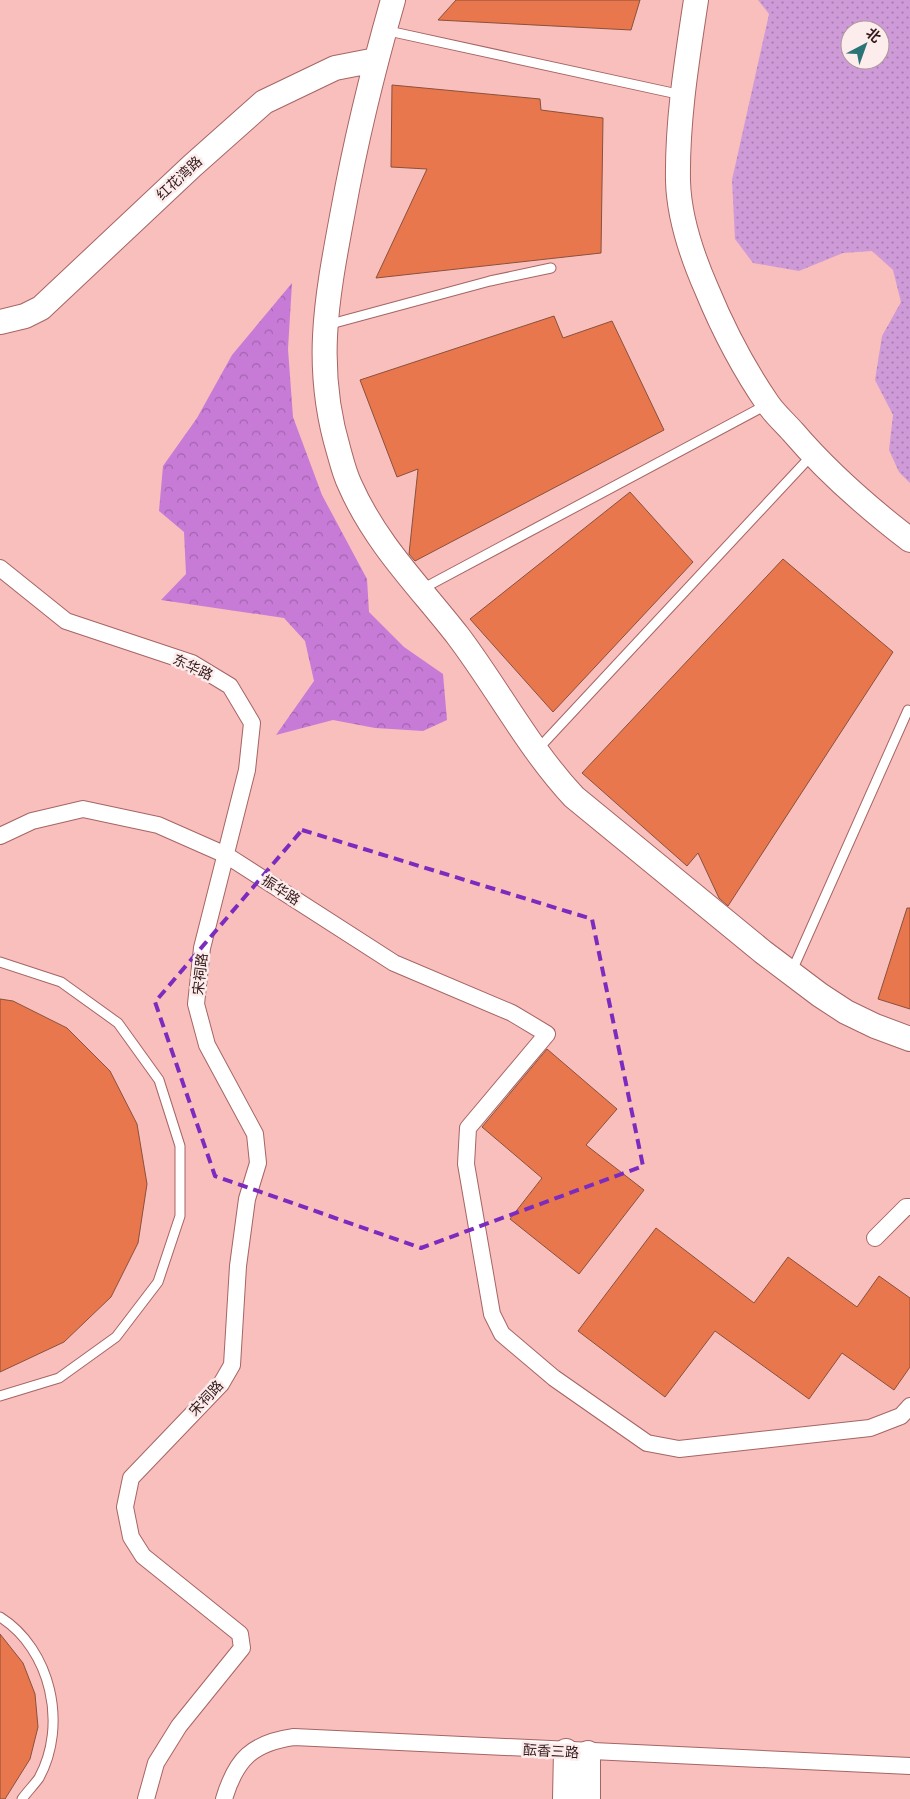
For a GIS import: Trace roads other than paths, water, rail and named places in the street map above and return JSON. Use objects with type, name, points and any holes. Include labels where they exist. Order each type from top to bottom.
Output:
[{"type":"street","points":[[393,0],[356,136],[328,290],[323,364],[325,390],[332,430],[349,483],[366,518],[387,550],[489,679],[550,772],[574,798],[790,973],[846,1012],[875,1026],[910,1038]]},
{"type":"street","points":[[696,0],[682,95],[678,182],[687,237],[717,314],[768,404],[812,455],[870,509],[910,540]]},
{"type":"street","name":"红花湾路","points":[[0,322],[24,316],[41,308],[192,166],[264,102],[335,68],[376,60]]},
{"type":"street","name":"东华路","points":[[0,568],[66,621],[192,663],[230,686],[252,724],[247,770],[226,855]]},
{"type":"street","name":"振华路","points":[[0,836],[32,821],[83,809],[158,824],[226,855],[394,963],[512,1013],[547,1034],[468,1128],[466,1164],[492,1314],[502,1334],[554,1378],[647,1443],[679,1450],[870,1428],[901,1416],[910,1406]]},
{"type":"street","name":"宋祠路","points":[[146,1799],[156,1763],[179,1726],[242,1648],[240,1634],[226,1620],[143,1556],[131,1537],[125,1507],[131,1478],[221,1384],[232,1365],[238,1266],[247,1199],[258,1163],[255,1134],[208,1045],[196,1004],[202,948],[226,855]]},
{"type":"street","points":[[875,1238],[898,1213],[906,1207],[910,1207]]},
{"type":"street","name":"酝香三路","points":[[224,1799],[230,1781],[241,1761],[254,1749],[272,1740],[294,1737],[577,1752],[910,1766]]},
{"type":"street","points":[[565,1799],[577,1752]]},
{"type":"street","points":[[577,1752],[588,1799]]},
{"type":"lane","points":[[384,30],[682,95]]},
{"type":"lane","points":[[325,326],[490,281],[551,268]]},
{"type":"lane","points":[[420,590],[768,404]]},
{"type":"lane","points":[[537,751],[812,455]]},
{"type":"lane","points":[[790,973],[908,710]]},
{"type":"lane","points":[[0,962],[61,982],[118,1023],[158,1080],[180,1146],[180,1216],[158,1282],[116,1338],[59,1378],[0,1396]]},
{"type":"lane","points":[[0,1617],[12,1625],[38,1657],[52,1697],[52,1738],[39,1778],[22,1799]]}]
